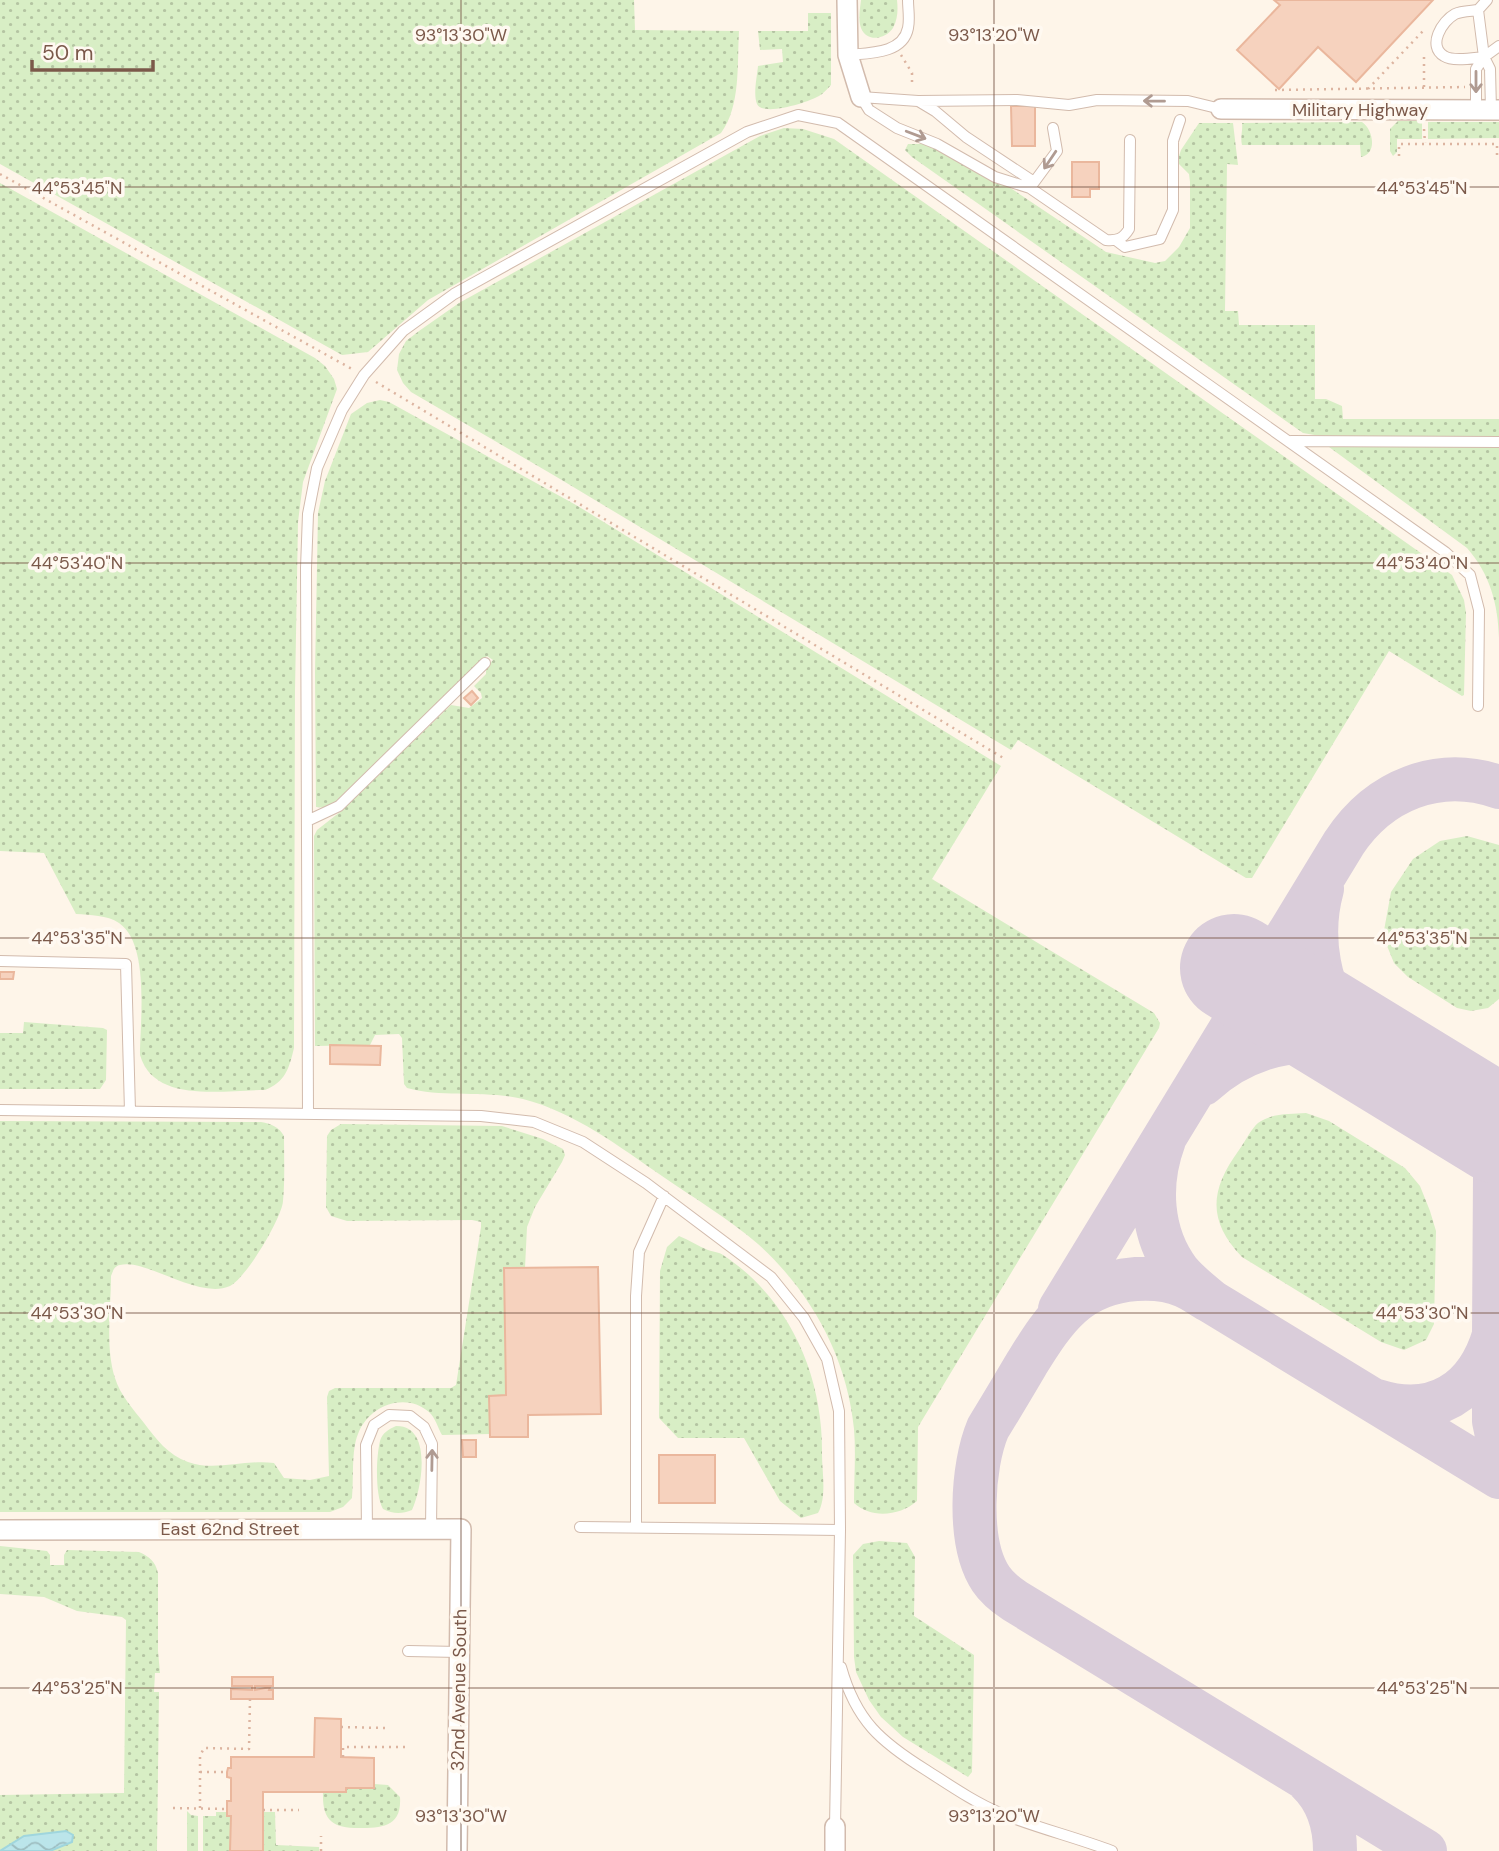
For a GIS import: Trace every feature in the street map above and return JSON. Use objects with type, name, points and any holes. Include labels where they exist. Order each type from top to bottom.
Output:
[{"type":"street","points":[[847,0],[848,55],[861,97]]},
{"type":"street","name":"Military Highway","points":[[1221,109],[1489,110]]},
{"type":"street","name":"East 62nd Street","points":[[0,1530],[461,1529]]},
{"type":"street","name":"32nd Avenue South","points":[[457,1851],[461,1529]]},
{"type":"street","points":[[835,1827],[835,1851]]},
{"type":"lane","points":[[848,55],[875,53],[895,47],[908,30],[908,0]]},
{"type":"lane","points":[[1484,57],[1443,56],[1436,40],[1440,30],[1454,14],[1478,10],[1487,0]]},
{"type":"lane","points":[[1478,10],[1484,57],[1490,69],[1489,110]]},
{"type":"lane","points":[[1489,110],[1476,87],[1476,69],[1484,57],[1499,46]]},
{"type":"lane","points":[[861,97],[918,101],[1017,100],[1069,105],[1097,100],[1188,101],[1221,109]]},
{"type":"lane","points":[[861,97],[869,110],[897,128],[937,144],[995,177],[1032,185]]},
{"type":"lane","points":[[918,101],[935,111],[1094,233],[1106,240],[1117,241],[1125,247],[1160,239],[1173,210],[1173,141],[1180,120]]},
{"type":"lane","points":[[308,1112],[306,568],[309,514],[317,468],[342,410],[364,375],[402,331],[454,294],[747,132],[798,115],[838,123],[1445,552],[1470,575],[1479,610],[1478,706]]},
{"type":"lane","points":[[1032,185],[1057,151],[1053,128]]},
{"type":"lane","points":[[1117,241],[1129,229],[1130,140]]},
{"type":"lane","points":[[1291,442],[1499,442]]},
{"type":"lane","points":[[307,821],[339,806],[485,663]]},
{"type":"lane","points":[[0,961],[125,964],[130,1111]]},
{"type":"lane","points":[[0,1110],[308,1112],[481,1116],[534,1122],[583,1142],[664,1196],[771,1277],[804,1318],[827,1359],[839,1411],[841,1530],[835,1827]]},
{"type":"lane","points":[[636,1528],[639,1252],[664,1196]]},
{"type":"lane","points":[[367,1528],[366,1445],[374,1425],[389,1415],[410,1416],[424,1427],[432,1444],[431,1529]]},
{"type":"lane","points":[[580,1527],[841,1530]]},
{"type":"lane","points":[[408,1651],[459,1652]]},
{"type":"lane","points":[[837,1655],[858,1712],[872,1731],[892,1749],[978,1803],[1112,1851]]},
{"type":"path","points":[[1368,89],[1423,31],[1424,40]]},
{"type":"path","points":[[895,47],[912,73],[912,91]]},
{"type":"path","points":[[1424,89],[1425,49]]},
{"type":"path","points":[[1275,90],[1476,87]]},
{"type":"path","points":[[1423,110],[1425,143]]},
{"type":"path","points":[[1399,156],[1399,144],[1425,143],[1497,144],[1497,156]]},
{"type":"path","points":[[0,174],[364,375],[1005,759]]},
{"type":"path","points":[[200,1808],[200,1756],[204,1748],[249,1749],[250,1699]]},
{"type":"path","points":[[341,1727],[385,1728]]},
{"type":"path","points":[[343,1757],[343,1747],[408,1747]]},
{"type":"path","points":[[200,1772],[228,1772]]},
{"type":"path","points":[[173,1808],[227,1809]]},
{"type":"path","points":[[263,1810],[299,1810]]},
{"type":"path","points":[[321,1836],[321,1851]]},
{"type":"green space","points":[[0,0],[634,0],[635,30],[739,31],[737,84],[732,110],[721,133],[428,300],[368,352],[342,355],[0,164]]},
{"type":"green space","points":[[861,0],[897,0],[897,18],[890,32],[877,38],[864,33],[860,22]]},
{"type":"green space","points":[[808,13],[831,13],[831,85],[806,102],[777,109],[761,108],[755,95],[758,66],[783,62],[782,49],[760,50],[758,31],[808,31]]},
{"type":"green space","points":[[1398,121],[1422,121],[1422,139],[1397,139],[1397,152],[1393,156],[1390,151],[1390,129]]},
{"type":"green space","points":[[1362,122],[1369,130],[1372,146],[1366,155],[1361,157],[1360,145],[1242,145],[1241,142],[1242,123]]},
{"type":"green space","points":[[1428,122],[1499,122],[1499,138],[1428,139]]},
{"type":"green space","points":[[1199,123],[1233,123],[1238,165],[1227,164],[1225,311],[1238,311],[1239,325],[1315,325],[1315,399],[1326,399],[1342,406],[1343,419],[1499,419],[1499,437],[1326,437],[1303,433],[905,150],[908,144],[925,144],[943,152],[1003,183],[1106,252],[1155,263],[1165,261],[1179,247],[1190,228],[1189,174],[1177,162],[1181,150]]},
{"type":"green space","points":[[784,128],[803,129],[834,139],[1452,575],[1464,600],[1466,613],[1464,695],[1389,651],[1252,878],[1246,878],[1018,740],[1011,750],[411,392],[403,383],[397,370],[399,354],[406,341],[459,303],[760,136]]},
{"type":"green space","points":[[0,183],[315,358],[325,366],[337,389],[303,482],[298,522],[294,1048],[282,1079],[265,1090],[192,1091],[175,1088],[148,1071],[140,1055],[141,984],[135,948],[129,933],[109,918],[76,914],[44,853],[0,851]]},
{"type":"green space","points":[[380,400],[389,402],[576,505],[1001,766],[932,879],[1154,1013],[1160,1023],[918,1427],[917,1501],[902,1510],[886,1514],[869,1512],[854,1503],[854,1429],[844,1376],[835,1351],[810,1305],[794,1283],[747,1235],[613,1142],[560,1112],[509,1096],[435,1093],[407,1088],[404,1084],[402,1038],[399,1034],[375,1035],[370,1045],[315,1046],[314,836],[317,830],[340,812],[451,705],[469,708],[482,698],[474,686],[486,674],[486,668],[493,660],[487,656],[328,808],[316,807],[318,513],[325,481],[351,414],[367,403]]},
{"type":"green space","points":[[1334,444],[1499,445],[1499,638],[1497,613],[1491,590],[1482,568],[1467,548],[1329,447]]},
{"type":"green space","points":[[1467,836],[1499,845],[1499,999],[1488,1008],[1471,1011],[1457,1008],[1408,977],[1394,963],[1383,936],[1391,892],[1413,859],[1440,841]]},
{"type":"green space","points":[[24,1022],[107,1030],[106,1080],[100,1089],[0,1089],[0,1033],[23,1033]]},
{"type":"green space","points":[[1306,1113],[1329,1121],[1405,1168],[1420,1186],[1436,1231],[1434,1324],[1426,1340],[1404,1350],[1381,1342],[1242,1257],[1223,1230],[1216,1205],[1222,1178],[1253,1129],[1269,1117]]},
{"type":"green space","points":[[0,1121],[261,1122],[280,1130],[284,1136],[283,1201],[277,1220],[245,1272],[230,1286],[217,1289],[188,1284],[131,1264],[116,1266],[111,1276],[110,1353],[115,1378],[124,1396],[158,1441],[174,1455],[188,1462],[208,1466],[274,1463],[284,1478],[310,1480],[329,1476],[329,1391],[335,1388],[451,1388],[456,1385],[481,1227],[481,1222],[472,1220],[347,1221],[331,1216],[326,1207],[327,1136],[331,1130],[341,1124],[502,1126],[543,1139],[563,1149],[565,1155],[562,1162],[535,1207],[527,1227],[525,1268],[506,1395],[489,1396],[490,1434],[442,1435],[429,1412],[409,1403],[399,1402],[379,1409],[363,1424],[358,1434],[352,1498],[343,1507],[330,1512],[0,1512]]},
{"type":"green space","points":[[679,1236],[721,1254],[747,1273],[784,1317],[798,1342],[809,1368],[821,1425],[823,1492],[818,1513],[801,1518],[780,1501],[744,1438],[678,1438],[659,1418],[660,1271],[667,1247]]},
{"type":"green space","points":[[396,1426],[408,1428],[416,1436],[422,1460],[416,1500],[412,1510],[401,1513],[383,1509],[377,1486],[380,1441],[386,1432]]},
{"type":"green space","points":[[879,1541],[907,1543],[915,1557],[914,1616],[974,1655],[972,1772],[968,1777],[903,1737],[881,1717],[869,1700],[856,1672],[853,1555],[863,1544]]},
{"type":"green space","points":[[0,1546],[47,1551],[50,1565],[64,1565],[67,1550],[139,1552],[155,1565],[158,1573],[160,1673],[155,1673],[154,1692],[159,1692],[157,1851],[0,1851],[0,1795],[124,1793],[126,1620],[122,1617],[77,1611],[44,1597],[0,1594]]},
{"type":"green space","points":[[374,1784],[388,1785],[400,1797],[398,1814],[389,1824],[350,1828],[335,1824],[327,1816],[323,1792],[346,1788],[373,1788]]},
{"type":"green space","points":[[187,1811],[198,1816],[198,1851],[187,1851]]},
{"type":"green space","points":[[216,1812],[227,1812],[231,1816],[230,1851],[203,1851],[203,1816],[216,1816]]},
{"type":"green space","points":[[263,1812],[275,1812],[276,1845],[319,1847],[319,1851],[263,1851]]},
{"type":"water","points":[[66,1831],[73,1835],[72,1842],[50,1851],[0,1851],[24,1836]]},
{"type":"building","points":[[1274,0],[1433,0],[1356,82],[1318,47],[1279,89],[1237,50],[1280,5]]},
{"type":"building","points":[[1011,106],[1035,106],[1035,146],[1012,146]]},
{"type":"building","points":[[1072,162],[1099,162],[1099,189],[1090,189],[1090,197],[1072,197]]},
{"type":"building","points":[[472,691],[478,698],[471,705],[464,698]]},
{"type":"building","points":[[0,972],[14,972],[13,979],[0,979]]},
{"type":"building","points":[[330,1045],[381,1046],[380,1065],[330,1064]]},
{"type":"building","points":[[598,1267],[601,1414],[528,1415],[528,1437],[490,1437],[489,1396],[506,1395],[504,1268]]},
{"type":"building","points":[[462,1440],[476,1440],[476,1457],[463,1457]]},
{"type":"building","points":[[659,1455],[715,1455],[715,1503],[659,1503]]},
{"type":"building","points":[[232,1677],[273,1677],[273,1686],[255,1686],[255,1690],[270,1687],[269,1690],[273,1690],[273,1699],[231,1699],[231,1689],[252,1690],[252,1686],[232,1686]]},
{"type":"building","points":[[315,1718],[341,1719],[341,1757],[374,1758],[374,1788],[346,1788],[346,1792],[263,1792],[263,1851],[230,1851],[231,1816],[227,1816],[227,1801],[231,1801],[231,1778],[227,1777],[227,1772],[228,1768],[231,1768],[231,1757],[314,1757]]},
{"type":"taxiway","points":[[1060,1309],[1344,843],[1358,825],[1392,796],[1412,787],[1454,779],[1499,787]]},
{"type":"taxiway","points":[[1203,1084],[1246,1055],[1280,1044],[1297,1042],[1340,1047],[1398,1068],[1350,1030],[1330,999],[1319,963],[1317,945],[1316,926],[1322,889]]},
{"type":"taxiway","points":[[1164,1140],[1154,1191],[1157,1225],[1169,1257],[1179,1272],[1212,1302],[1172,1282],[1136,1279],[1098,1287],[1083,1295],[1058,1318],[988,1428],[983,1444],[978,1463],[974,1504],[978,1546],[983,1564],[996,1585],[1015,1601],[1425,1851]]},
{"type":"taxiway","points":[[1494,1335],[1495,1175],[1499,1143]]},
{"type":"taxiway","points":[[1212,1302],[1499,1477]]},
{"type":"taxiway","points":[[1377,1401],[1398,1406],[1417,1406],[1435,1403],[1450,1396],[1465,1386],[1477,1372],[1494,1335],[1494,1421],[1499,1445]]},
{"type":"taxiway","points":[[1308,1781],[1321,1796],[1329,1813],[1334,1831],[1335,1851]]},
{"type":"runway","points":[[1234,968],[1499,1130]]}]
